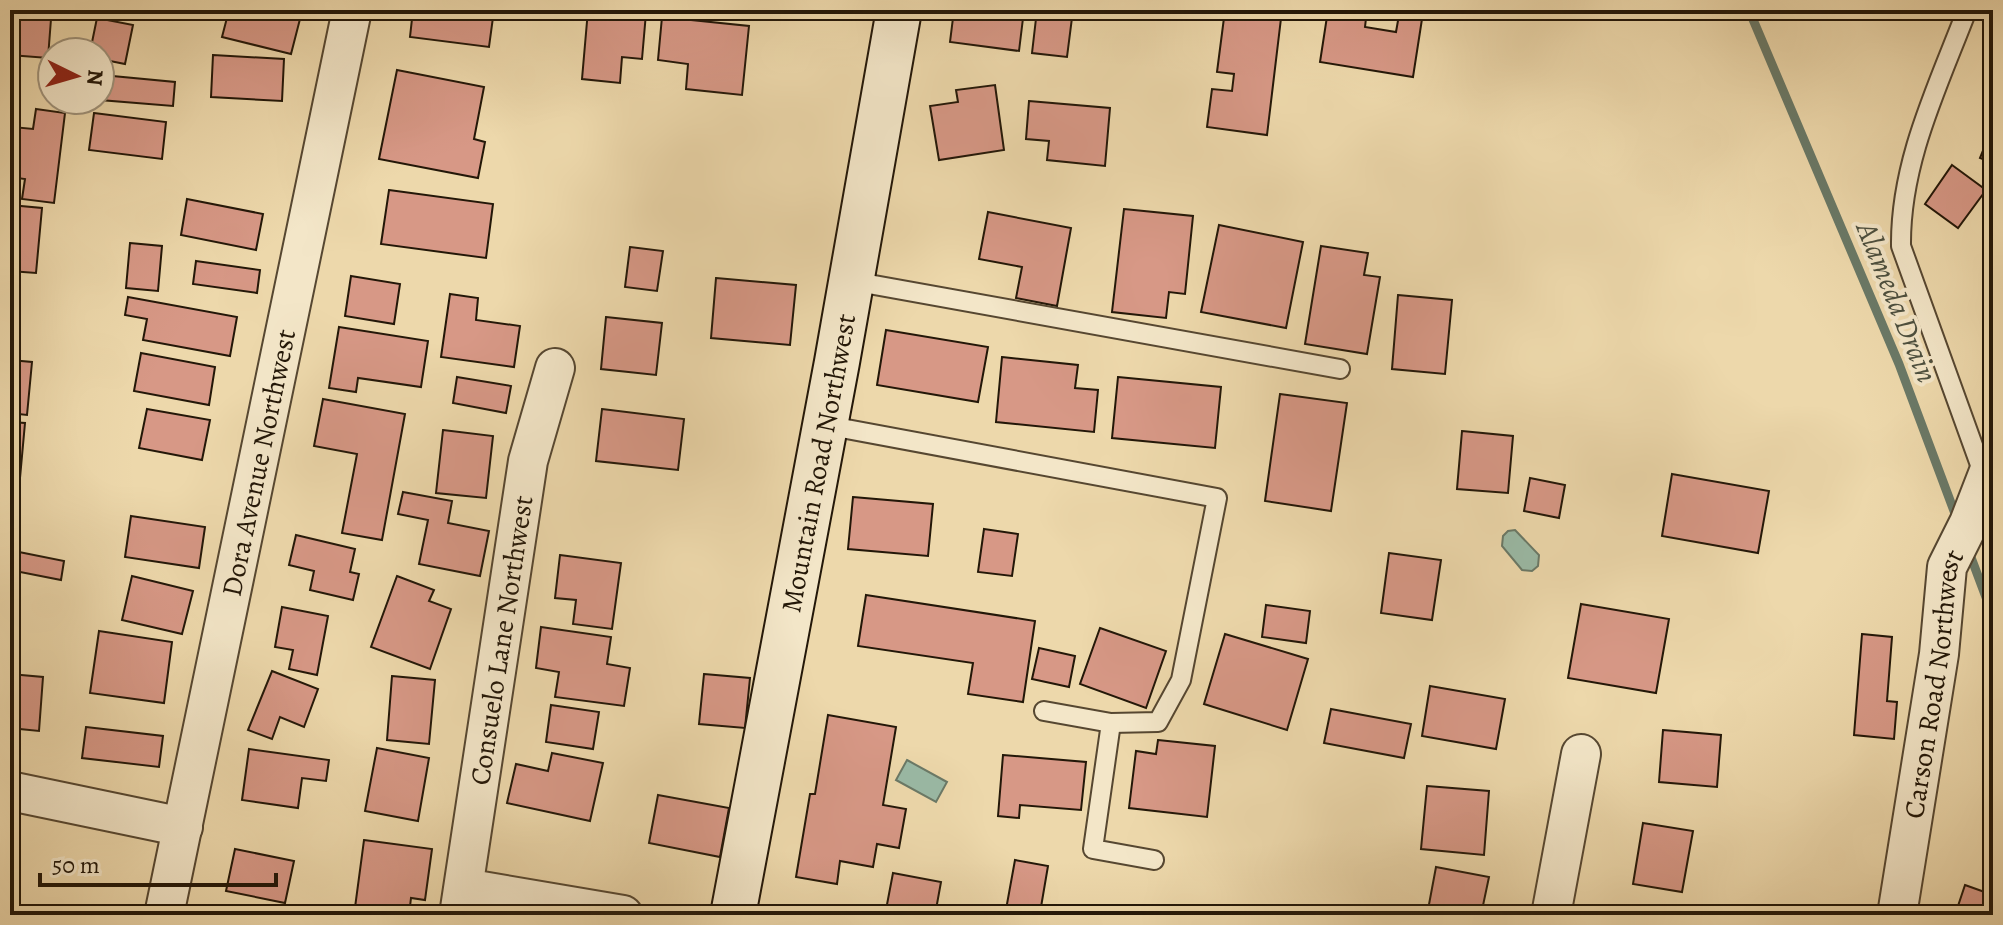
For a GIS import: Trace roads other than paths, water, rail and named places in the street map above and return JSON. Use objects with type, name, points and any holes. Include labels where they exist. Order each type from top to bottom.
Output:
[{"type":"street","name":"Dora Avenue Northwest","points":[[164,915],[352,10]]},
{"type":"street","name":"Mountain Road Northwest","points":[[733,915],[852,281],[899,10]]},
{"type":"street","name":"Consuelo Lane Northwest","points":[[462,901],[528,461],[555,368]]},
{"type":"street","name":"Carson Road Northwest","points":[[1897,915],[1939,654],[1947,567],[1969,523],[1989,470]]},
{"type":"street","points":[[1551,915],[1581,754]]},
{"type":"street","points":[[10,791],[183,827]]},
{"type":"street","points":[[462,901],[623,915]]},
{"type":"lane","points":[[1967,10],[1911,156],[1900,214],[1901,246],[1989,470]]},
{"type":"lane","points":[[852,281],[1340,369]]},
{"type":"lane","points":[[825,425],[1217,498],[1181,680],[1158,722],[1111,723],[1044,711]]},
{"type":"lane","points":[[1111,723],[1093,849],[1154,860]]},
{"type":"waterway","name":"Alameda Drain","points":[[1749,10],[1899,364],[1957,519]]},
{"type":"waterway","name":"Alameda Drain","points":[[1969,552],[1993,616]]}]
